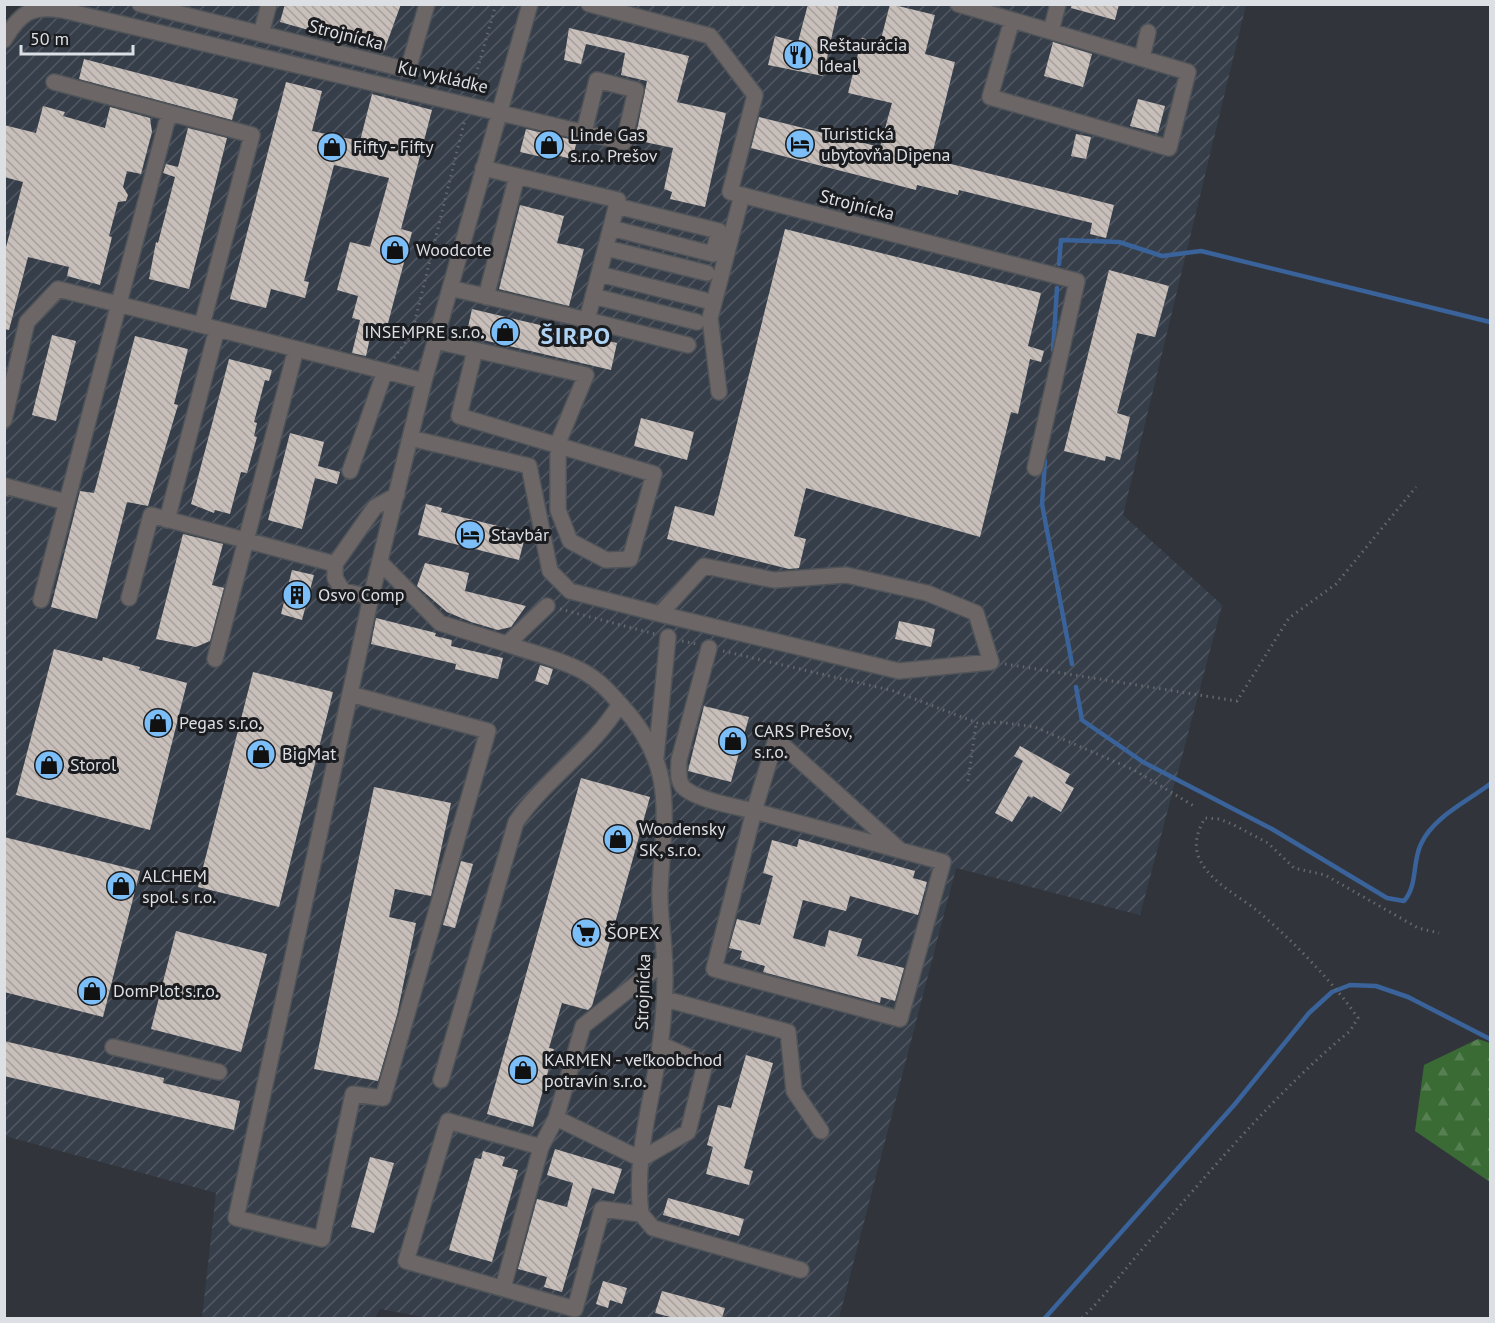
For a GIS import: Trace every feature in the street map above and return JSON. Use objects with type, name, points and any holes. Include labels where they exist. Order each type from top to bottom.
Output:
[{"type":"street","name":"Strojnícka","points":[[140,4],[408,70],[427,4]]},
{"type":"street","points":[[261,34],[269,4]]},
{"type":"street","points":[[350,694],[488,730],[383,1098],[353,1094],[322,1239],[236,1218],[371,597],[424,381],[530,4]]},
{"type":"street","points":[[589,4],[710,36],[755,95],[730,192],[742,195],[710,318],[719,392]]},
{"type":"street","points":[[958,4],[1009,14],[1051,31],[1188,72],[1169,148],[990,97],[1009,14]]},
{"type":"street","points":[[1051,31],[1058,4]]},
{"type":"street","name":"Ku vykládke","points":[[4,40],[22,15],[48,8],[499,110],[584,132]]},
{"type":"street","points":[[1142,58],[1148,32]]},
{"type":"street","points":[[54,82],[252,135],[167,520]]},
{"type":"street","points":[[41,600],[116,304],[169,113]]},
{"type":"street","points":[[483,168],[618,200],[587,320]]},
{"type":"street","points":[[486,297],[517,176]]},
{"type":"street","name":"Strojnícka","points":[[742,195],[1077,281],[1035,468]]},
{"type":"street","points":[[610,228],[713,254],[719,231],[616,206]]},
{"type":"street","points":[[606,248],[707,273]]},
{"type":"street","points":[[599,274],[704,300]]},
{"type":"street","points":[[450,288],[688,345]]},
{"type":"street","points":[[4,420],[27,322],[58,290],[424,381]]},
{"type":"street","points":[[593,296],[697,322]]},
{"type":"street","points":[[435,341],[475,350],[586,375],[558,443],[558,510],[570,541],[606,560],[630,559],[654,474],[558,443],[459,416],[475,350]]},
{"type":"street","points":[[215,659],[296,349]]},
{"type":"street","points":[[350,471],[385,371]]},
{"type":"street","points":[[410,438],[530,466],[550,571],[570,591],[660,614],[898,671],[991,662],[976,613],[927,593],[846,575],[774,580],[704,566],[660,614]]},
{"type":"street","points":[[4,489],[5,486],[66,502]]},
{"type":"street","points":[[371,597],[344,591],[335,578],[335,564],[375,507],[397,495]]},
{"type":"street","points":[[129,598],[151,515],[335,564]]},
{"type":"street","name":"Strojnícka","points":[[380,562],[440,623],[583,671],[601,684],[620,704],[651,744],[665,801],[659,908],[665,961],[665,999],[641,1159],[641,1214]]},
{"type":"street","points":[[507,644],[547,606]]},
{"type":"street","points":[[656,757],[668,637]]},
{"type":"street","points":[[709,648],[678,773],[682,785],[694,795],[754,811],[900,850],[943,862],[900,1019],[714,969],[754,811],[776,739],[900,850]]},
{"type":"street","points":[[441,1080],[516,822],[538,794],[603,728],[620,704]]},
{"type":"street","points":[[503,1288],[542,1147],[556,1118],[583,1026],[665,961]]},
{"type":"street","points":[[665,999],[788,1032],[794,1091],[821,1131]]},
{"type":"street","points":[[556,1118],[641,1159],[688,1132],[705,1064],[660,1044]]},
{"type":"street","points":[[113,1047],[219,1072]]},
{"type":"street","points":[[542,1147],[448,1121],[406,1261],[575,1309],[602,1209],[641,1214],[653,1228],[801,1270]]},
{"type":"path","points":[[385,371],[412,333],[468,103],[496,4]]},
{"type":"path","points":[[991,662],[1237,701],[1288,618],[1336,584],[1416,487]]},
{"type":"path","points":[[547,606],[709,648],[894,691],[976,723],[998,722],[1035,727],[1134,770],[1194,806]]},
{"type":"path","points":[[968,781],[976,723]]},
{"type":"path","points":[[1082,1318],[1104,1297],[1205,1176],[1267,1110],[1350,1031],[1358,1018],[1299,948],[1259,912],[1209,874],[1198,856],[1198,829],[1205,818],[1219,819],[1232,824],[1268,843],[1294,868],[1325,875],[1418,928],[1439,933]]},
{"type":"shaded area","points":[[26,5],[1246,5],[1123,515],[1222,605],[1140,915],[956,868],[839,1318],[428,1318],[380,1309],[375,1318],[202,1318],[216,1193],[5,1136],[4,42]]},
{"type":"green space","points":[[1478,1039],[1490,1043],[1490,1182],[1415,1131],[1424,1065]]},
{"type":"building","points":[[285,4],[401,4],[384,51],[280,22]]},
{"type":"building","points":[[808,4],[839,4],[823,76],[768,65],[775,36],[798,42]]},
{"type":"building","points":[[890,4],[935,15],[925,54],[955,62],[931,159],[1114,205],[1106,238],[1090,234],[1092,223],[959,190],[958,195],[917,185],[916,190],[751,148],[759,117],[880,147],[892,103],[848,93],[862,38],[880,43]]},
{"type":"building","points":[[1072,4],[1119,4],[1115,20],[1071,8]]},
{"type":"building","points":[[569,28],[689,56],[677,102],[726,113],[705,207],[670,199],[672,192],[664,189],[673,148],[635,140],[647,81],[621,75],[625,53],[586,44],[581,64],[564,60]]},
{"type":"building","points":[[1053,42],[1092,54],[1083,87],[1044,76]]},
{"type":"building","points":[[84,59],[238,99],[232,120],[79,79]]},
{"type":"building","points":[[286,82],[322,91],[312,131],[360,141],[372,94],[432,110],[401,229],[412,232],[387,327],[373,324],[366,356],[352,353],[360,320],[352,318],[358,296],[337,290],[350,242],[370,247],[389,178],[334,165],[304,281],[309,282],[305,298],[271,289],[266,308],[230,299]]},
{"type":"building","points":[[1138,99],[1165,106],[1158,133],[1130,126]]},
{"type":"building","points":[[43,106],[65,112],[63,116],[105,128],[110,107],[150,118],[152,132],[141,174],[127,171],[123,187],[128,195],[126,201],[118,202],[100,285],[67,276],[69,267],[28,257],[9,330],[4,329],[4,255],[23,182],[4,177],[4,125],[36,133]]},
{"type":"building","points":[[188,128],[227,138],[189,289],[149,279],[156,242],[158,243],[175,177],[163,173],[166,164],[178,167]]},
{"type":"building","name":"Linde Gas s.r.o. Prešov","points":[[526,129],[577,141],[572,159],[559,156],[551,159],[520,152]]},
{"type":"building","points":[[1076,134],[1091,137],[1086,159],[1071,156]]},
{"type":"building","points":[[520,205],[564,216],[557,243],[584,249],[569,306],[499,289]]},
{"type":"building","points":[[785,229],[1041,293],[1028,346],[1044,351],[1041,362],[1030,359],[1018,414],[1011,412],[980,537],[806,488],[794,536],[806,539],[799,568],[789,569],[667,539],[675,506],[714,516]]},
{"type":"building","points":[[1109,270],[1169,286],[1155,337],[1137,333],[1117,413],[1130,417],[1120,460],[1106,456],[1105,461],[1064,451]]},
{"type":"building","points":[[472,309],[617,343],[611,370],[466,336]]},
{"type":"building","points":[[52,335],[76,341],[56,421],[32,415]]},
{"type":"building","points":[[135,336],[188,349],[174,404],[178,405],[148,506],[127,502],[97,619],[51,607],[80,491],[94,493]]},
{"type":"building","points":[[229,359],[272,370],[269,381],[265,380],[254,422],[257,423],[254,436],[257,437],[247,473],[241,472],[230,514],[215,510],[214,513],[191,504]]},
{"type":"building","points":[[641,418],[694,432],[687,460],[634,446]]},
{"type":"building","points":[[290,433],[324,442],[318,466],[340,472],[337,484],[315,478],[302,529],[268,520]]},
{"type":"building","points":[[426,504],[442,508],[441,512],[526,533],[519,560],[418,535]]},
{"type":"building","points":[[183,534],[223,544],[212,585],[224,588],[210,641],[196,647],[156,639]]},
{"type":"building","points":[[425,563],[469,573],[465,591],[526,606],[511,627],[498,630],[447,612],[417,586]]},
{"type":"building","name":"Osvo Comp","points":[[292,570],[314,575],[302,620],[281,614]]},
{"type":"building","points":[[376,618],[436,633],[435,636],[452,640],[451,646],[503,658],[498,679],[455,669],[456,664],[371,644]]},
{"type":"building","points":[[899,621],[935,629],[931,647],[895,639]]},
{"type":"building","points":[[54,649],[102,661],[103,657],[187,683],[150,830],[16,795]]},
{"type":"building","points":[[540,665],[553,669],[548,685],[535,681]]},
{"type":"building","points":[[253,672],[333,692],[279,907],[198,887]]},
{"type":"building","points":[[704,706],[749,717],[731,782],[688,771]]},
{"type":"building","points":[[1020,746],[1070,774],[1065,783],[1074,788],[1061,812],[1033,796],[1032,798],[1028,796],[1012,822],[995,813],[1023,761],[1014,756]]},
{"type":"building","points":[[581,778],[650,797],[592,1006],[588,1010],[562,1003],[549,1048],[554,1049],[533,1127],[487,1114]]},
{"type":"building","points":[[374,787],[451,803],[431,896],[395,889],[389,917],[416,923],[397,1015],[378,1081],[314,1069]]},
{"type":"building","points":[[4,837],[140,871],[103,1017],[4,992]]},
{"type":"building","points":[[799,839],[915,871],[913,878],[927,882],[918,915],[850,896],[846,911],[803,900],[793,938],[825,947],[829,930],[862,939],[857,956],[904,968],[895,1001],[881,997],[880,1003],[763,972],[765,966],[740,959],[742,951],[729,948],[737,919],[760,925],[773,876],[763,873],[772,840],[797,847]]},
{"type":"building","points":[[461,861],[473,864],[455,928],[443,925]]},
{"type":"building","points":[[176,931],[267,954],[241,1052],[151,1029]]},
{"type":"building","points":[[4,1041],[164,1078],[163,1083],[240,1101],[234,1130],[4,1076]]},
{"type":"building","points":[[746,1055],[773,1063],[744,1168],[753,1171],[749,1185],[706,1174],[713,1147],[707,1145],[718,1105],[731,1108]]},
{"type":"building","points":[[555,1149],[622,1169],[614,1194],[592,1188],[562,1292],[544,1287],[547,1277],[518,1269],[537,1199],[567,1207],[573,1183],[547,1175]]},
{"type":"building","points":[[483,1151],[505,1157],[502,1166],[518,1170],[492,1262],[449,1250],[475,1158],[481,1159]]},
{"type":"building","points":[[370,1157],[394,1163],[374,1233],[351,1227]]},
{"type":"building","points":[[668,1198],[744,1219],[739,1236],[663,1215]]},
{"type":"building","points":[[603,1281],[627,1288],[622,1304],[610,1300],[608,1308],[596,1304]]},
{"type":"building","points":[[662,1291],[725,1308],[722,1318],[674,1318],[655,1313]]},
{"type":"waterway","points":[[1059,264],[1061,240],[1119,242],[1162,256],[1201,251],[1490,322]]},
{"type":"waterway","points":[[1053,350],[1057,288]]},
{"type":"waterway","points":[[1045,461],[1042,504],[1072,664]]},
{"type":"waterway","points":[[1076,687],[1082,720],[1143,762],[1272,829],[1387,898],[1404,901],[1413,881],[1418,851],[1427,834],[1452,810],[1490,784]]},
{"type":"waterway","points":[[1045,1318],[1235,1104],[1309,1013],[1332,992],[1350,985],[1376,986],[1408,997],[1490,1039]]},
{"type":"place","name":"Reštaurácia Ideal","points":[[798,55]]},
{"type":"place","name":"Turistická ubytovňa Dipena","points":[[800,144]]},
{"type":"place","name":"Linde Gas s.r.o. Prešov","points":[[549,145]]},
{"type":"place","name":"Fifty - Fifty","points":[[332,147]]},
{"type":"place","name":"Woodcote","points":[[395,250]]},
{"type":"place","name":"INSEMPRE s.r.o.","points":[[505,332]]},
{"type":"place","name":"Stavbár","points":[[470,535]]},
{"type":"place","name":"Osvo Comp","points":[[297,595]]},
{"type":"place","name":"Pegas s.r.o.","points":[[158,723]]},
{"type":"place","name":"CARS Prešov, s.r.o.","points":[[733,741]]},
{"type":"place","name":"BigMat","points":[[261,754]]},
{"type":"place","name":"Storol","points":[[49,765]]},
{"type":"place","name":"Woodensky SK, s.r.o.","points":[[618,839]]},
{"type":"place","name":"ALCHEM spol. s r.o.","points":[[121,886]]},
{"type":"place","name":"ŠOPEX","points":[[586,933]]},
{"type":"place","name":"DomPlot s.r.o.","points":[[92,991]]},
{"type":"place","name":"KARMEN - veľkoobchod potravín s.r.o.","points":[[523,1070]]},
{"type":"district","name":"ŠIRPO","points":[[576,336]]}]
